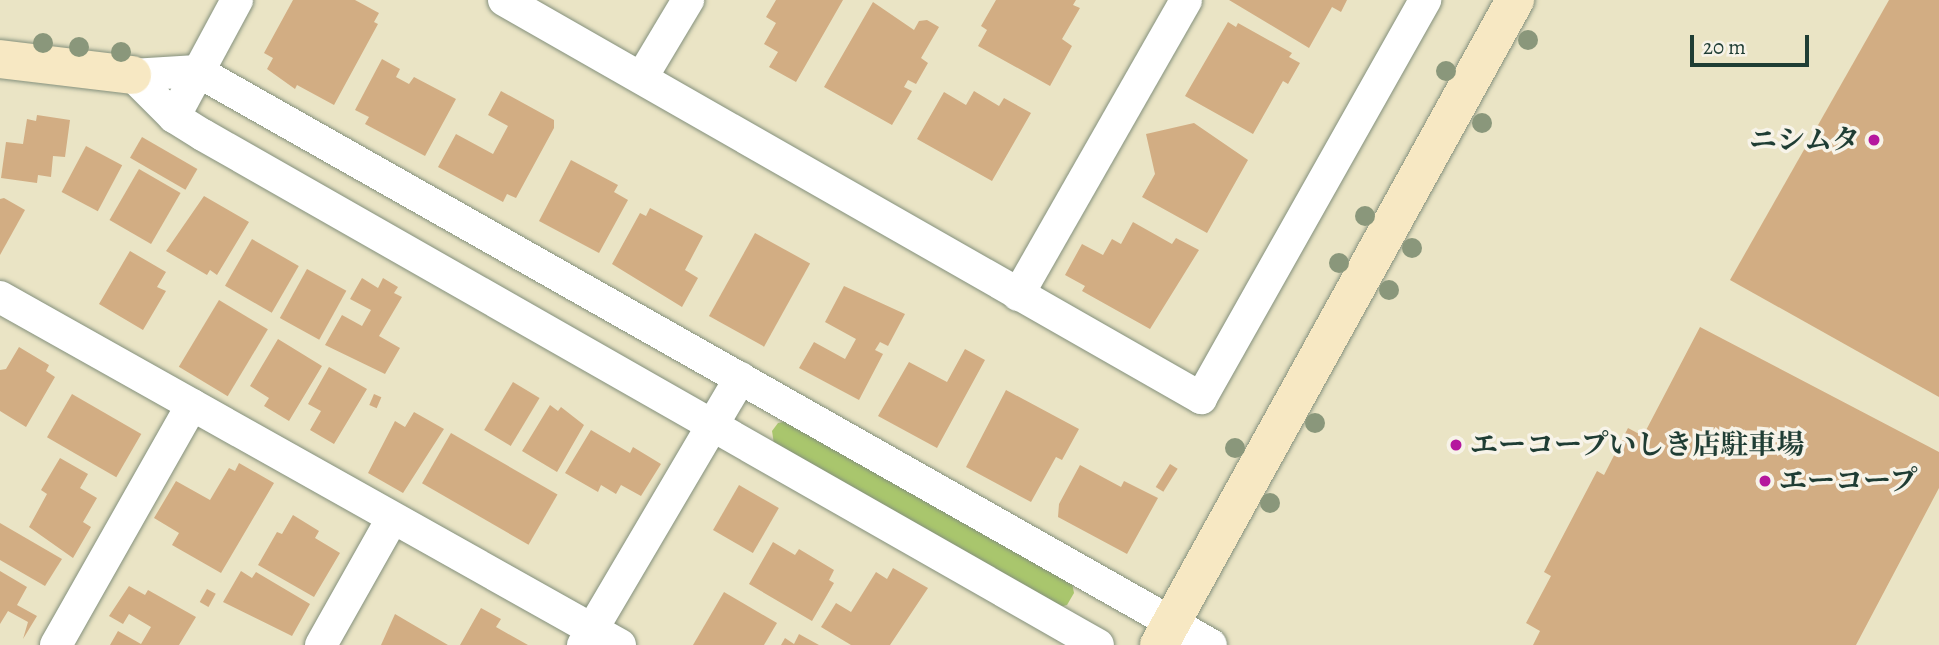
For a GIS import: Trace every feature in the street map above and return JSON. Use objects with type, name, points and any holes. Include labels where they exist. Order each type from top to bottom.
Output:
[{"type":"street","points":[[174,117],[237,0]]},
{"type":"street","points":[[504,0],[1201,398],[1425,0]]},
{"type":"street","points":[[642,78],[688,0]]},
{"type":"street","points":[[1017,295],[1186,0]]},
{"type":"street","points":[[1166,634],[1515,0]]},
{"type":"street","points":[[0,59],[132,75],[197,72],[740,378],[1166,634],[1211,645]]},
{"type":"street","points":[[132,75],[174,117],[711,428],[1098,645]]},
{"type":"street","points":[[0,297],[392,519],[588,637],[620,645]]},
{"type":"street","points":[[588,637],[740,378]]},
{"type":"street","points":[[56,645],[192,405]]},
{"type":"street","points":[[321,645],[392,519]]},
{"type":"green space","points":[[793,420],[1071,578],[1074,593],[1067,605],[1052,609],[775,450],[772,431],[778,423]]},
{"type":"building","points":[[293,0],[355,0],[379,13],[374,22],[378,24],[334,105],[297,85],[295,89],[267,69],[273,58],[264,53]]},
{"type":"building","points":[[776,0],[843,0],[796,82],[769,67],[778,52],[764,44],[776,23],[766,17]]},
{"type":"building","points":[[996,0],[1076,0],[1073,5],[1080,8],[1062,39],[1072,46],[1050,86],[978,46],[987,30],[981,26]]},
{"type":"building","points":[[1229,0],[1347,0],[1341,12],[1332,7],[1309,48]]},
{"type":"building","name":"ニシムタ","points":[[1889,0],[1939,0],[1939,397],[1730,280]]},
{"type":"building","points":[[873,2],[914,30],[919,21],[927,20],[939,27],[921,58],[928,63],[916,84],[908,80],[904,87],[912,91],[892,125],[824,87]]},
{"type":"building","points":[[1228,22],[1236,27],[1238,23],[1292,53],[1289,57],[1300,63],[1288,84],[1283,81],[1253,134],[1185,96]]},
{"type":"building","points":[[382,59],[400,69],[396,77],[409,84],[414,77],[456,99],[425,156],[365,124],[369,117],[355,110]]},
{"type":"building","points":[[501,91],[554,120],[554,128],[516,198],[507,194],[503,202],[438,167],[456,134],[493,154],[508,126],[488,115]]},
{"type":"building","points":[[974,91],[999,106],[1004,98],[1031,113],[992,181],[917,139],[944,92],[966,105]]},
{"type":"building","points":[[37,115],[70,120],[65,157],[53,156],[51,177],[38,175],[37,183],[1,178],[6,142],[23,144],[27,119],[36,121]]},
{"type":"building","points":[[1194,123],[1248,160],[1207,233],[1142,197],[1155,174],[1146,134]]},
{"type":"building","points":[[142,137],[197,169],[185,190],[130,158]]},
{"type":"building","points":[[86,146],[122,165],[98,211],[62,192]]},
{"type":"building","points":[[571,160],[618,185],[614,192],[628,200],[599,253],[539,221]]},
{"type":"building","points":[[139,169],[181,193],[151,244],[110,220]]},
{"type":"building","points":[[204,196],[249,222],[217,275],[210,270],[207,275],[166,251]]},
{"type":"building","points":[[4,198],[25,210],[0,255],[0,199]]},
{"type":"building","points":[[650,208],[703,236],[685,270],[698,278],[682,307],[612,264],[640,213],[646,216]]},
{"type":"building","points":[[1133,222],[1172,244],[1176,238],[1199,250],[1150,329],[1082,291],[1085,286],[1065,275],[1082,244],[1103,255],[1112,239],[1121,244]]},
{"type":"building","points":[[755,233],[810,264],[764,347],[709,316]]},
{"type":"building","points":[[252,239],[299,266],[272,313],[225,286]]},
{"type":"building","points":[[130,251],[166,272],[157,287],[166,291],[143,330],[99,304]]},
{"type":"building","points":[[307,269],[346,291],[319,340],[280,318]]},
{"type":"building","points":[[362,278],[378,288],[383,278],[398,287],[394,293],[402,297],[379,336],[400,348],[385,374],[325,345],[342,315],[362,326],[371,310],[350,299]]},
{"type":"building","points":[[844,286],[905,314],[888,346],[880,342],[875,350],[883,354],[859,400],[799,368],[814,342],[845,359],[856,339],[825,322]]},
{"type":"building","points":[[219,300],[268,329],[228,396],[179,367]]},
{"type":"building","name":"エーコープ","points":[[1700,327],[1939,452],[1939,488],[1856,645],[1533,645],[1540,631],[1526,623],[1551,576],[1544,572],[1597,471],[1604,475],[1628,428],[1643,436]]},
{"type":"building","points":[[278,339],[322,366],[289,421],[264,406],[269,398],[250,386]]},
{"type":"building","points":[[19,347],[49,365],[46,371],[55,377],[26,427],[0,411],[0,370],[6,369]]},
{"type":"building","points":[[965,349],[985,360],[937,448],[878,416],[909,362],[947,382]]},
{"type":"building","points":[[329,367],[367,389],[334,444],[310,430],[321,411],[308,404]]},
{"type":"building","points":[[513,382],[540,398],[511,446],[484,430]]},
{"type":"building","points":[[1006,390],[1079,429],[1062,460],[1056,457],[1031,502],[966,467]]},
{"type":"building","points":[[72,394],[141,434],[116,477],[47,437]]},
{"type":"building","points":[[374,394],[381,397],[377,408],[369,405]]},
{"type":"building","points":[[550,405],[558,411],[561,407],[584,425],[557,472],[522,451]]},
{"type":"building","points":[[414,412],[444,429],[403,493],[368,473],[395,421],[405,427]]},
{"type":"building","points":[[591,430],[630,453],[633,447],[661,464],[641,496],[621,485],[616,494],[601,485],[598,492],[565,473]]},
{"type":"building","points":[[451,433],[558,494],[529,545],[422,483]]},
{"type":"building","points":[[60,458],[88,474],[80,488],[97,498],[83,522],[91,527],[73,558],[29,527],[47,494],[41,490]]},
{"type":"building","points":[[239,463],[274,483],[221,573],[172,545],[179,533],[154,518],[176,481],[210,500],[229,468],[235,471]]},
{"type":"building","points":[[1170,464],[1178,469],[1163,492],[1156,487]]},
{"type":"building","points":[[1080,465],[1121,487],[1124,481],[1158,498],[1127,554],[1058,517],[1059,504]]},
{"type":"building","points":[[739,485],[779,508],[753,553],[713,530]]},
{"type":"building","points":[[293,515],[319,531],[315,538],[340,553],[314,597],[258,565],[277,532],[282,534]]},
{"type":"building","points":[[0,523],[62,559],[45,586],[0,560]]},
{"type":"building","points":[[773,542],[795,555],[799,549],[834,570],[829,580],[834,583],[812,621],[749,584]]},
{"type":"building","points":[[893,568],[928,588],[890,645],[851,645],[821,627],[836,603],[851,612],[876,572],[887,579]]},
{"type":"building","points":[[0,571],[27,587],[17,605],[37,616],[23,639],[28,622],[8,611],[0,624]]},
{"type":"building","points":[[241,571],[252,578],[256,572],[310,604],[292,636],[223,602]]},
{"type":"building","points":[[129,586],[145,595],[148,590],[196,617],[179,645],[110,645],[118,631],[141,644],[151,627],[129,614],[123,624],[109,616]]},
{"type":"building","points":[[207,589],[216,594],[208,607],[200,602]]},
{"type":"building","points":[[724,592],[777,623],[764,645],[693,645]]},
{"type":"building","points":[[481,608],[501,619],[496,627],[528,645],[460,645]]},
{"type":"building","points":[[395,614],[412,624],[448,645],[381,645]]},
{"type":"building","points":[[799,634],[819,645],[781,645],[785,638],[794,644]]},
{"type":"place","name":"ニシムタ","points":[[1874,140]]},
{"type":"place","name":"エーコープいしき店駐車場","points":[[1456,445]]},
{"type":"place","name":"エーコープ","points":[[1765,481]]}]
